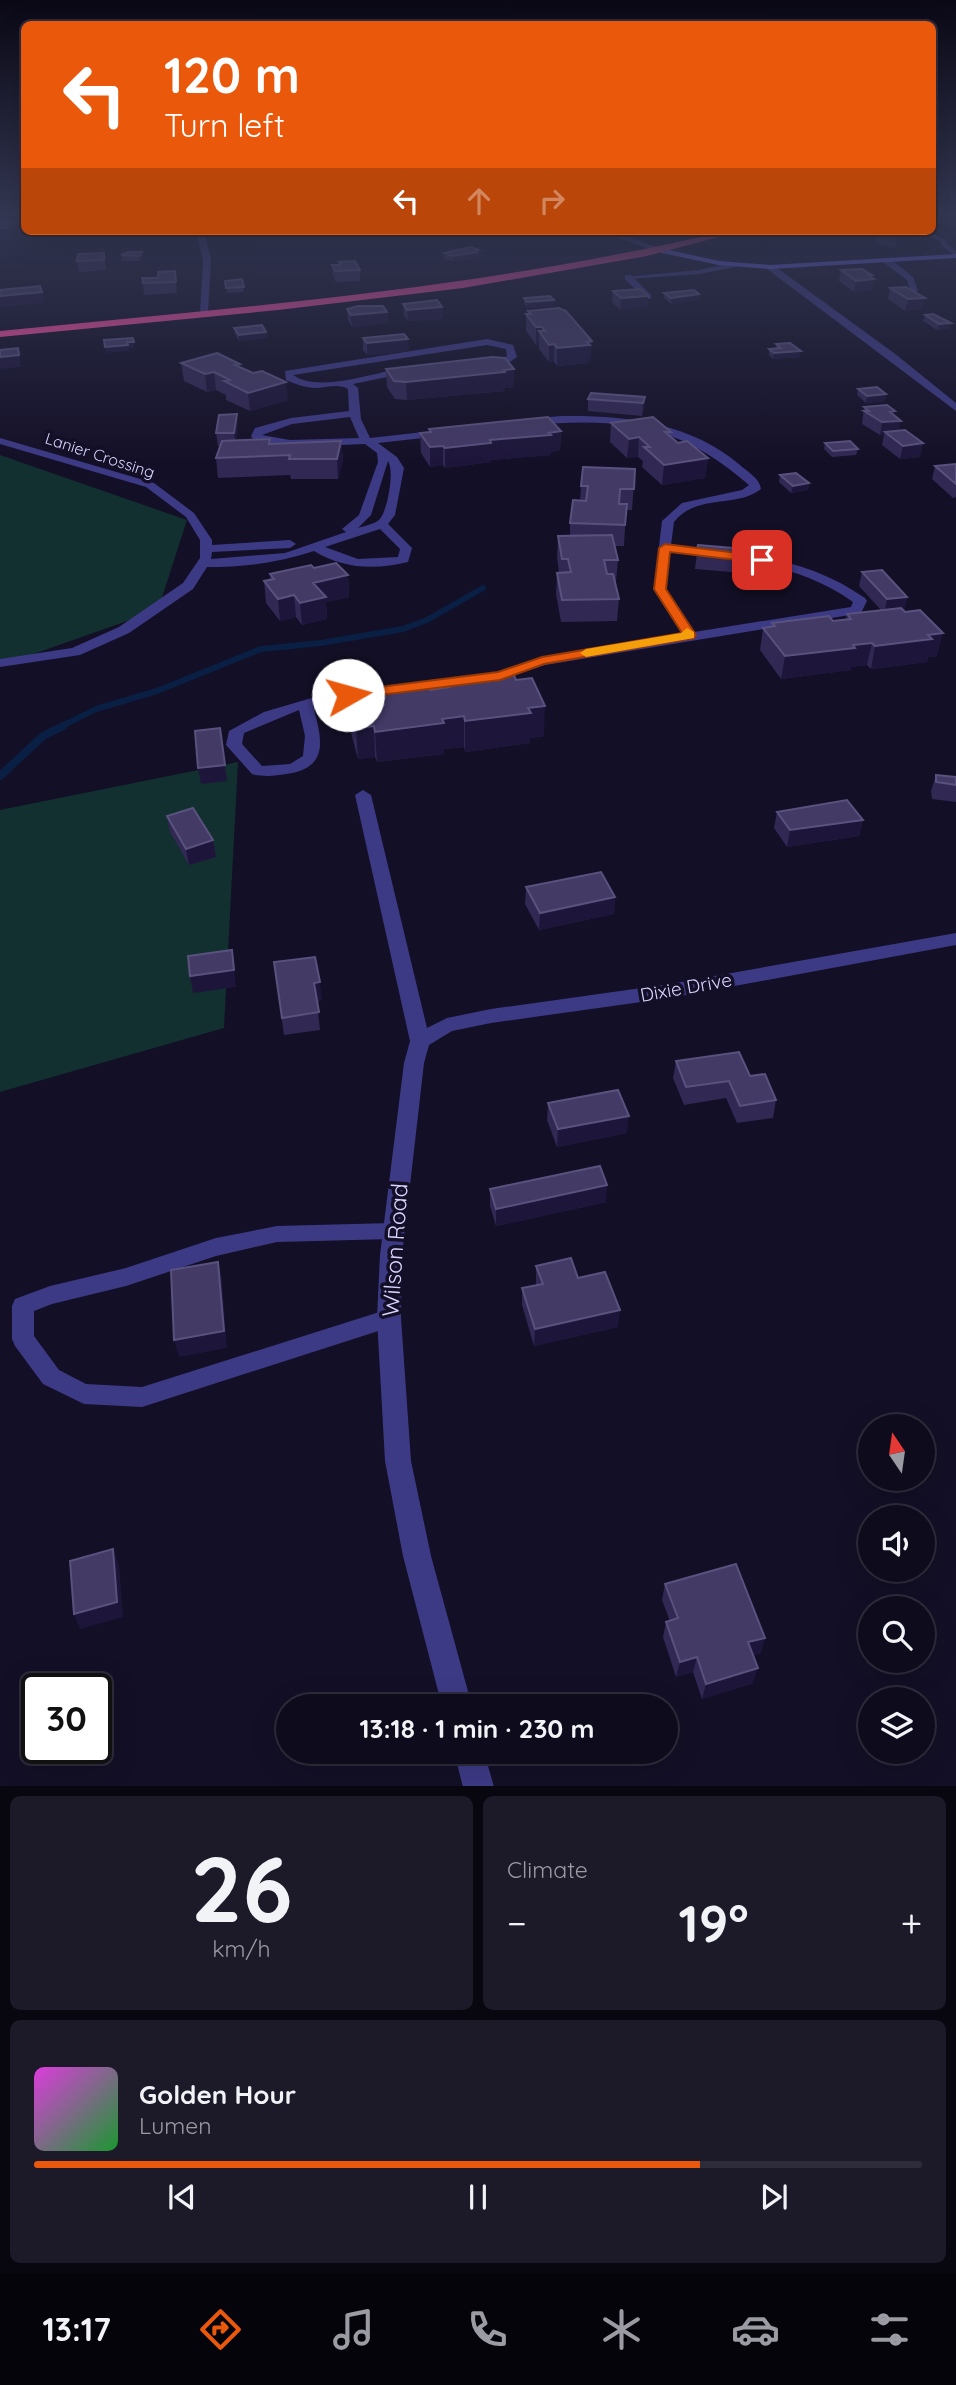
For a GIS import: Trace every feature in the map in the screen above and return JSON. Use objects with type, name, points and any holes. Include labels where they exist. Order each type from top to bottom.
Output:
[{"type":"highway","points":[[0,334],[343,297]]},
{"type":"street","points":[[204,313],[205,297]]},
{"type":"street","points":[[811,297],[891,355],[956,408]]},
{"type":"street","points":[[202,563],[258,561],[316,547],[382,524],[389,515],[389,502],[399,477],[396,462],[390,456],[382,454],[362,436],[354,414],[353,388],[344,382],[306,385],[289,378],[288,373],[487,342],[510,347],[512,352],[512,358],[504,363],[410,370],[344,382]]},
{"type":"street","points":[[944,399],[956,398]]},
{"type":"street","points":[[354,414],[291,421],[259,430],[256,436],[262,441],[280,444],[368,440],[455,431]]},
{"type":"street","points":[[515,424],[568,418],[607,418],[657,425],[695,442],[755,484],[755,489],[748,492],[709,497],[674,511],[668,521],[660,589],[689,635]]},
{"type":"street","name":"Lanier Crossing","points":[[0,441],[150,485],[190,515],[201,528],[206,549]]},
{"type":"street","points":[[0,663],[75,652],[124,630],[188,586],[202,563],[206,549],[297,544],[343,531],[362,521],[383,462],[382,454]]},
{"type":"street","points":[[316,547],[330,557],[355,563],[404,559],[406,548],[382,524]]},
{"type":"street","points":[[305,703],[314,733],[314,749],[305,763],[287,772],[258,771],[234,745],[237,731],[269,713],[305,703],[500,676],[542,661],[689,635],[856,610],[860,601],[831,580],[803,570],[762,560],[665,548]]},
{"type":"street","name":"Wilson Road","points":[[363,795],[420,1041],[414,1063],[392,1231],[389,1318],[398,1461],[417,1556],[454,1694]]},
{"type":"street","name":"Dixie Drive","points":[[420,1041],[447,1025],[491,1016],[670,991],[956,939]]},
{"type":"street","points":[[472,1764],[479,1786]]},
{"type":"lane","points":[[389,1318],[142,1397],[84,1394],[51,1377],[23,1339],[23,1306],[50,1295],[126,1276],[216,1247],[278,1234],[392,1231]]},
{"type":"green space","points":[[0,455],[187,520],[158,610],[0,666]]},
{"type":"green space","points":[[238,762],[224,1028],[0,1092],[0,810]]},
{"type":"building","points":[[551,297],[554,300],[527,302],[524,298]]},
{"type":"building","points":[[437,300],[442,307],[407,310],[403,304]]},
{"type":"building","points":[[383,306],[387,312],[351,315],[347,309]]},
{"type":"building","points":[[559,308],[566,311],[592,341],[587,342],[590,345],[557,348],[554,344],[549,345],[539,331],[545,331],[542,327],[536,327],[526,314],[531,314],[528,311]]},
{"type":"building","points":[[933,314],[951,323],[939,324],[925,315]]},
{"type":"building","points":[[262,325],[266,332],[239,335],[234,328]]},
{"type":"building","points":[[404,334],[408,339],[367,343],[363,338]]},
{"type":"building","points":[[133,338],[134,342],[127,342],[128,345],[105,347],[104,340]]},
{"type":"building","points":[[790,343],[801,351],[774,353],[769,349],[781,348],[776,344]]},
{"type":"building","points":[[18,348],[19,355],[0,357],[0,350]]},
{"type":"building","points":[[217,353],[253,373],[262,371],[286,382],[248,393],[224,381],[230,380],[214,372],[205,374],[181,363]]},
{"type":"building","points":[[492,357],[505,358],[514,369],[406,382],[394,381],[386,369]]},
{"type":"building","points":[[877,387],[886,394],[867,396],[858,389]]},
{"type":"building","points":[[591,393],[645,397],[643,403],[588,399]]},
{"type":"building","points":[[887,405],[895,411],[890,412],[901,421],[882,422],[864,411],[869,411],[864,407]]},
{"type":"building","points":[[237,414],[234,433],[216,433],[219,415]]},
{"type":"building","points":[[548,417],[561,431],[549,433],[551,435],[490,440],[491,443],[445,448],[430,447],[420,433],[431,432],[429,429]]},
{"type":"building","points":[[653,417],[671,432],[665,432],[678,443],[687,441],[708,458],[664,465],[644,447],[650,447],[639,437],[629,439],[611,423]]},
{"type":"building","points":[[905,430],[923,443],[903,446],[885,432]]},
{"type":"building","points":[[270,439],[269,444],[341,441],[337,459],[289,459],[290,455],[216,458],[222,441]]},
{"type":"building","points":[[850,441],[858,449],[833,451],[825,443]]},
{"type":"building","points":[[956,464],[956,484],[935,466]]},
{"type":"building","points":[[583,467],[635,469],[634,489],[620,489],[619,504],[627,504],[625,525],[570,523],[573,500],[586,501],[588,486],[581,486]]},
{"type":"building","points":[[796,473],[809,483],[793,486],[780,475]]},
{"type":"building","points":[[612,535],[618,560],[604,560],[607,574],[613,574],[619,599],[562,600],[557,573],[571,572],[568,559],[562,559],[558,536]]},
{"type":"building","points":[[698,545],[756,550],[756,559],[696,554]]},
{"type":"building","points":[[336,563],[348,575],[313,583],[326,597],[300,603],[294,595],[278,599],[264,581],[274,579],[270,574],[311,565],[314,568]]},
{"type":"building","points":[[882,570],[907,597],[887,599],[862,572]]},
{"type":"building","points":[[901,608],[905,612],[920,610],[943,633],[928,635],[932,639],[875,646],[872,643],[853,645],[855,648],[785,656],[763,628],[775,626],[772,623],[829,616],[833,621],[851,619],[847,614]]},
{"type":"building","points":[[514,675],[516,680],[532,678],[545,706],[528,708],[531,713],[465,721],[464,716],[442,719],[444,723],[375,732],[374,726],[356,728],[348,699],[365,697],[364,693],[429,685],[430,690],[450,687],[449,683]]},
{"type":"building","points":[[220,728],[225,765],[198,768],[195,731]]},
{"type":"building","points":[[936,775],[956,777],[956,785],[936,782]]},
{"type":"building","points":[[847,800],[863,820],[790,830],[777,812]]},
{"type":"building","points":[[193,808],[213,840],[186,849],[167,816]]},
{"type":"building","points":[[601,872],[615,897],[540,913],[526,887]]},
{"type":"building","points":[[232,950],[234,970],[190,976],[188,956]]},
{"type":"building","points":[[315,957],[320,982],[314,983],[319,1012],[282,1018],[274,962]]},
{"type":"building","points":[[739,1052],[750,1076],[765,1074],[776,1100],[740,1106],[729,1081],[686,1087],[676,1061]]},
{"type":"building","points":[[618,1090],[629,1116],[558,1129],[548,1103]]},
{"type":"building","points":[[600,1166],[607,1185],[496,1209],[490,1189]]},
{"type":"building","points":[[571,1258],[578,1278],[605,1272],[620,1310],[535,1329],[522,1288],[543,1284],[536,1266]]},
{"type":"building","points":[[218,1262],[224,1331],[174,1340],[171,1270]]},
{"type":"building","points":[[113,1549],[117,1602],[74,1614],[70,1561]]},
{"type":"building","points":[[736,1564],[765,1638],[748,1642],[758,1668],[706,1684],[697,1657],[680,1662],[666,1622],[678,1618],[665,1584]]},
{"type":"waterway","points":[[60,727],[96,709],[157,691],[261,649],[321,643],[403,629],[427,620],[483,588]]},
{"type":"waterway","points":[[0,776],[43,736],[63,726]]},
{"type":"slow traffic","points":[[586,653],[689,635],[687,632]]},
{"type":"route","points":[[348,695],[500,676],[542,661],[689,635],[660,589],[665,548],[762,560]]}]
